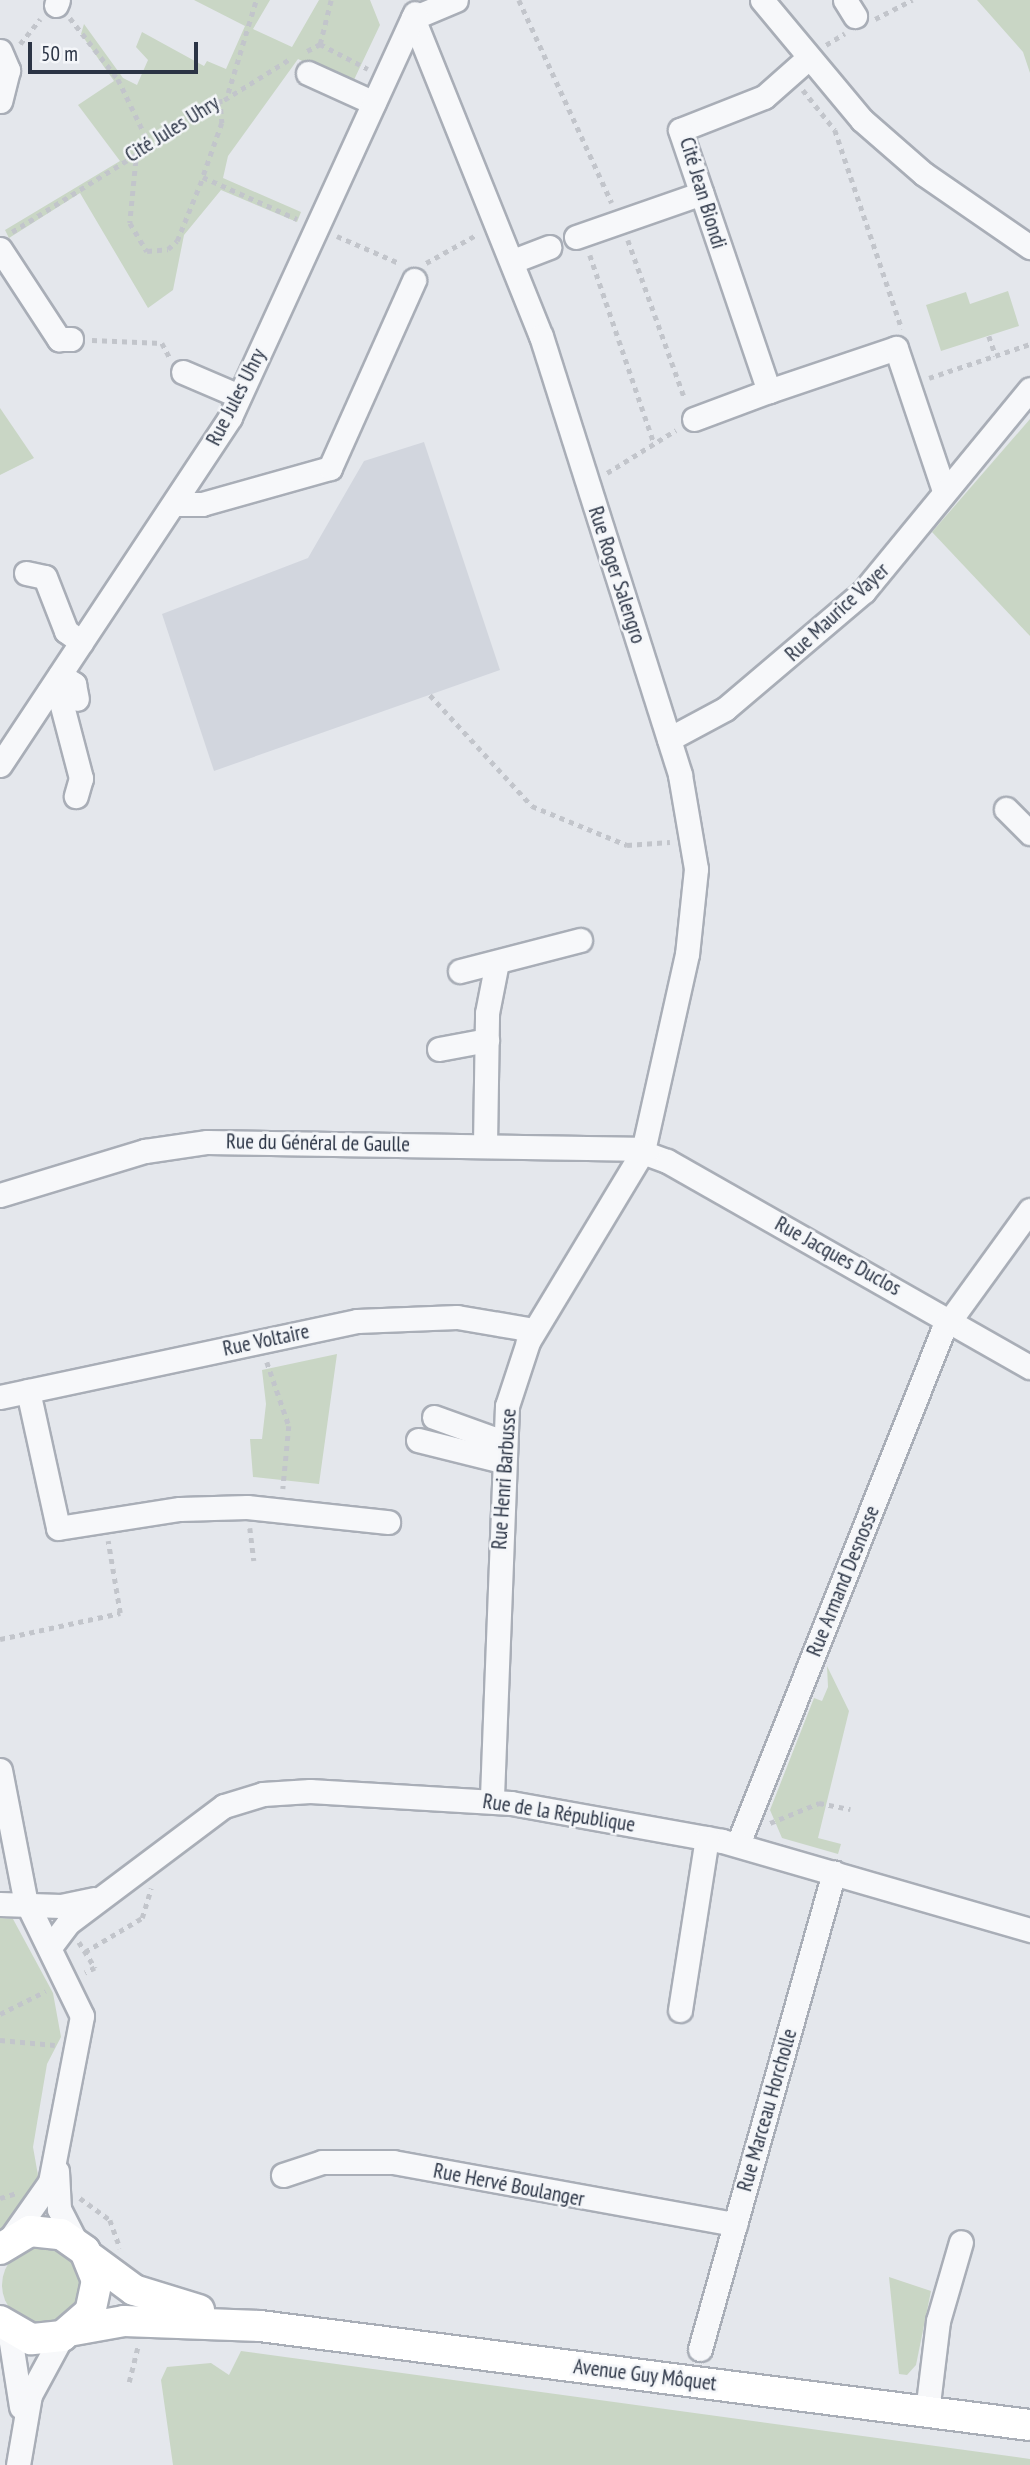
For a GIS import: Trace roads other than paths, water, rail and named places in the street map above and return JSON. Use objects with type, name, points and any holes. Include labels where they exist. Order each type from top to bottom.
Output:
[{"type":"main road","name":"Avenue Guy Môquet","points":[[4,2245],[46,2231],[82,2249],[145,2295],[260,2326]]},
{"type":"main road","points":[[68,2333],[96,2296],[82,2249]]},
{"type":"main road","name":"Avenue Guy Môquet","points":[[4,2326],[31,2339],[124,2321],[260,2326],[1030,2425]]},
{"type":"street","points":[[416,9],[456,0]]},
{"type":"street","points":[[762,0],[799,68],[908,162],[1030,247]]},
{"type":"street","name":"Rue Jules Uhry","points":[[0,765],[9,732],[54,684],[176,504],[239,396],[317,228],[318,197],[387,79],[416,9]]},
{"type":"street","name":"Rue Roger Salengro","points":[[416,9],[513,261],[588,483],[669,739],[692,841],[692,929],[643,1151]]},
{"type":"street","points":[[0,101],[8,78],[2,54]]},
{"type":"street","name":"Cité Jean Biondi","points":[[769,391],[680,130],[756,101],[799,68]]},
{"type":"street","points":[[308,73],[374,103]]},
{"type":"street","points":[[580,236],[702,192]]},
{"type":"street","points":[[513,261],[548,247]]},
{"type":"street","points":[[0,249],[59,339],[71,340]]},
{"type":"street","points":[[176,504],[202,505],[330,468],[416,276]]},
{"type":"street","points":[[693,419],[896,348],[944,491]]},
{"type":"street","points":[[183,372],[239,396]]},
{"type":"street","name":"Rue Maurice Vayer","points":[[669,739],[725,709],[864,591],[1030,390]]},
{"type":"street","points":[[26,573],[46,577],[66,631],[81,642]]},
{"type":"street","points":[[76,796],[81,778],[54,684],[74,684],[77,699]]},
{"type":"street","points":[[1006,809],[1030,832]]},
{"type":"street","points":[[460,971],[580,940]]},
{"type":"street","points":[[485,1145],[489,985],[497,962]]},
{"type":"street","points":[[439,1049],[486,1041]]},
{"type":"street","name":"Rue du Général de Gaulle","points":[[0,1195],[176,1145],[485,1145],[643,1151]]},
{"type":"street","name":"Rue Jacques Duclos","points":[[643,1151],[949,1319],[1030,1367]]},
{"type":"street","name":"Rue Henri Barbusse","points":[[492,1800],[503,1452],[517,1369],[534,1329],[643,1151]]},
{"type":"street","name":"Rue Armand Desnosse","points":[[738,1844],[949,1319],[1030,1210]]},
{"type":"street","name":"Rue Voltaire","points":[[0,1397],[261,1341],[413,1317],[477,1318],[534,1329]]},
{"type":"street","points":[[29,1391],[54,1524],[73,1530],[180,1509],[247,1507],[281,1508],[388,1522]]},
{"type":"street","points":[[434,1417],[503,1452]]},
{"type":"street","points":[[418,1440],[503,1452]]},
{"type":"street","points":[[0,1770],[28,1906],[69,1982],[81,2025],[58,2154],[44,2194],[4,2245]]},
{"type":"street","name":"Rue de la République","points":[[50,1947],[68,1923],[159,1859],[224,1806],[263,1794],[492,1800],[707,1838],[738,1844],[1030,1930]]},
{"type":"street","points":[[680,2010],[707,1838]]},
{"type":"street","name":"Rue Marceau Horcholle","points":[[700,2349],[834,1872]]},
{"type":"street","name":"Rue de la République","points":[[0,1904],[73,1905],[106,1895]]},
{"type":"street","points":[[58,2154],[59,2209],[82,2249]]},
{"type":"street","name":"Rue Hervé Boulanger","points":[[283,2175],[322,2162],[393,2162],[736,2224]]},
{"type":"street","points":[[927,2412],[937,2328],[961,2242]]},
{"type":"street","points":[[4,2326],[21,2382],[22,2434]]},
{"type":"street","points":[[18,2465],[22,2434],[39,2369],[68,2333]]}]
